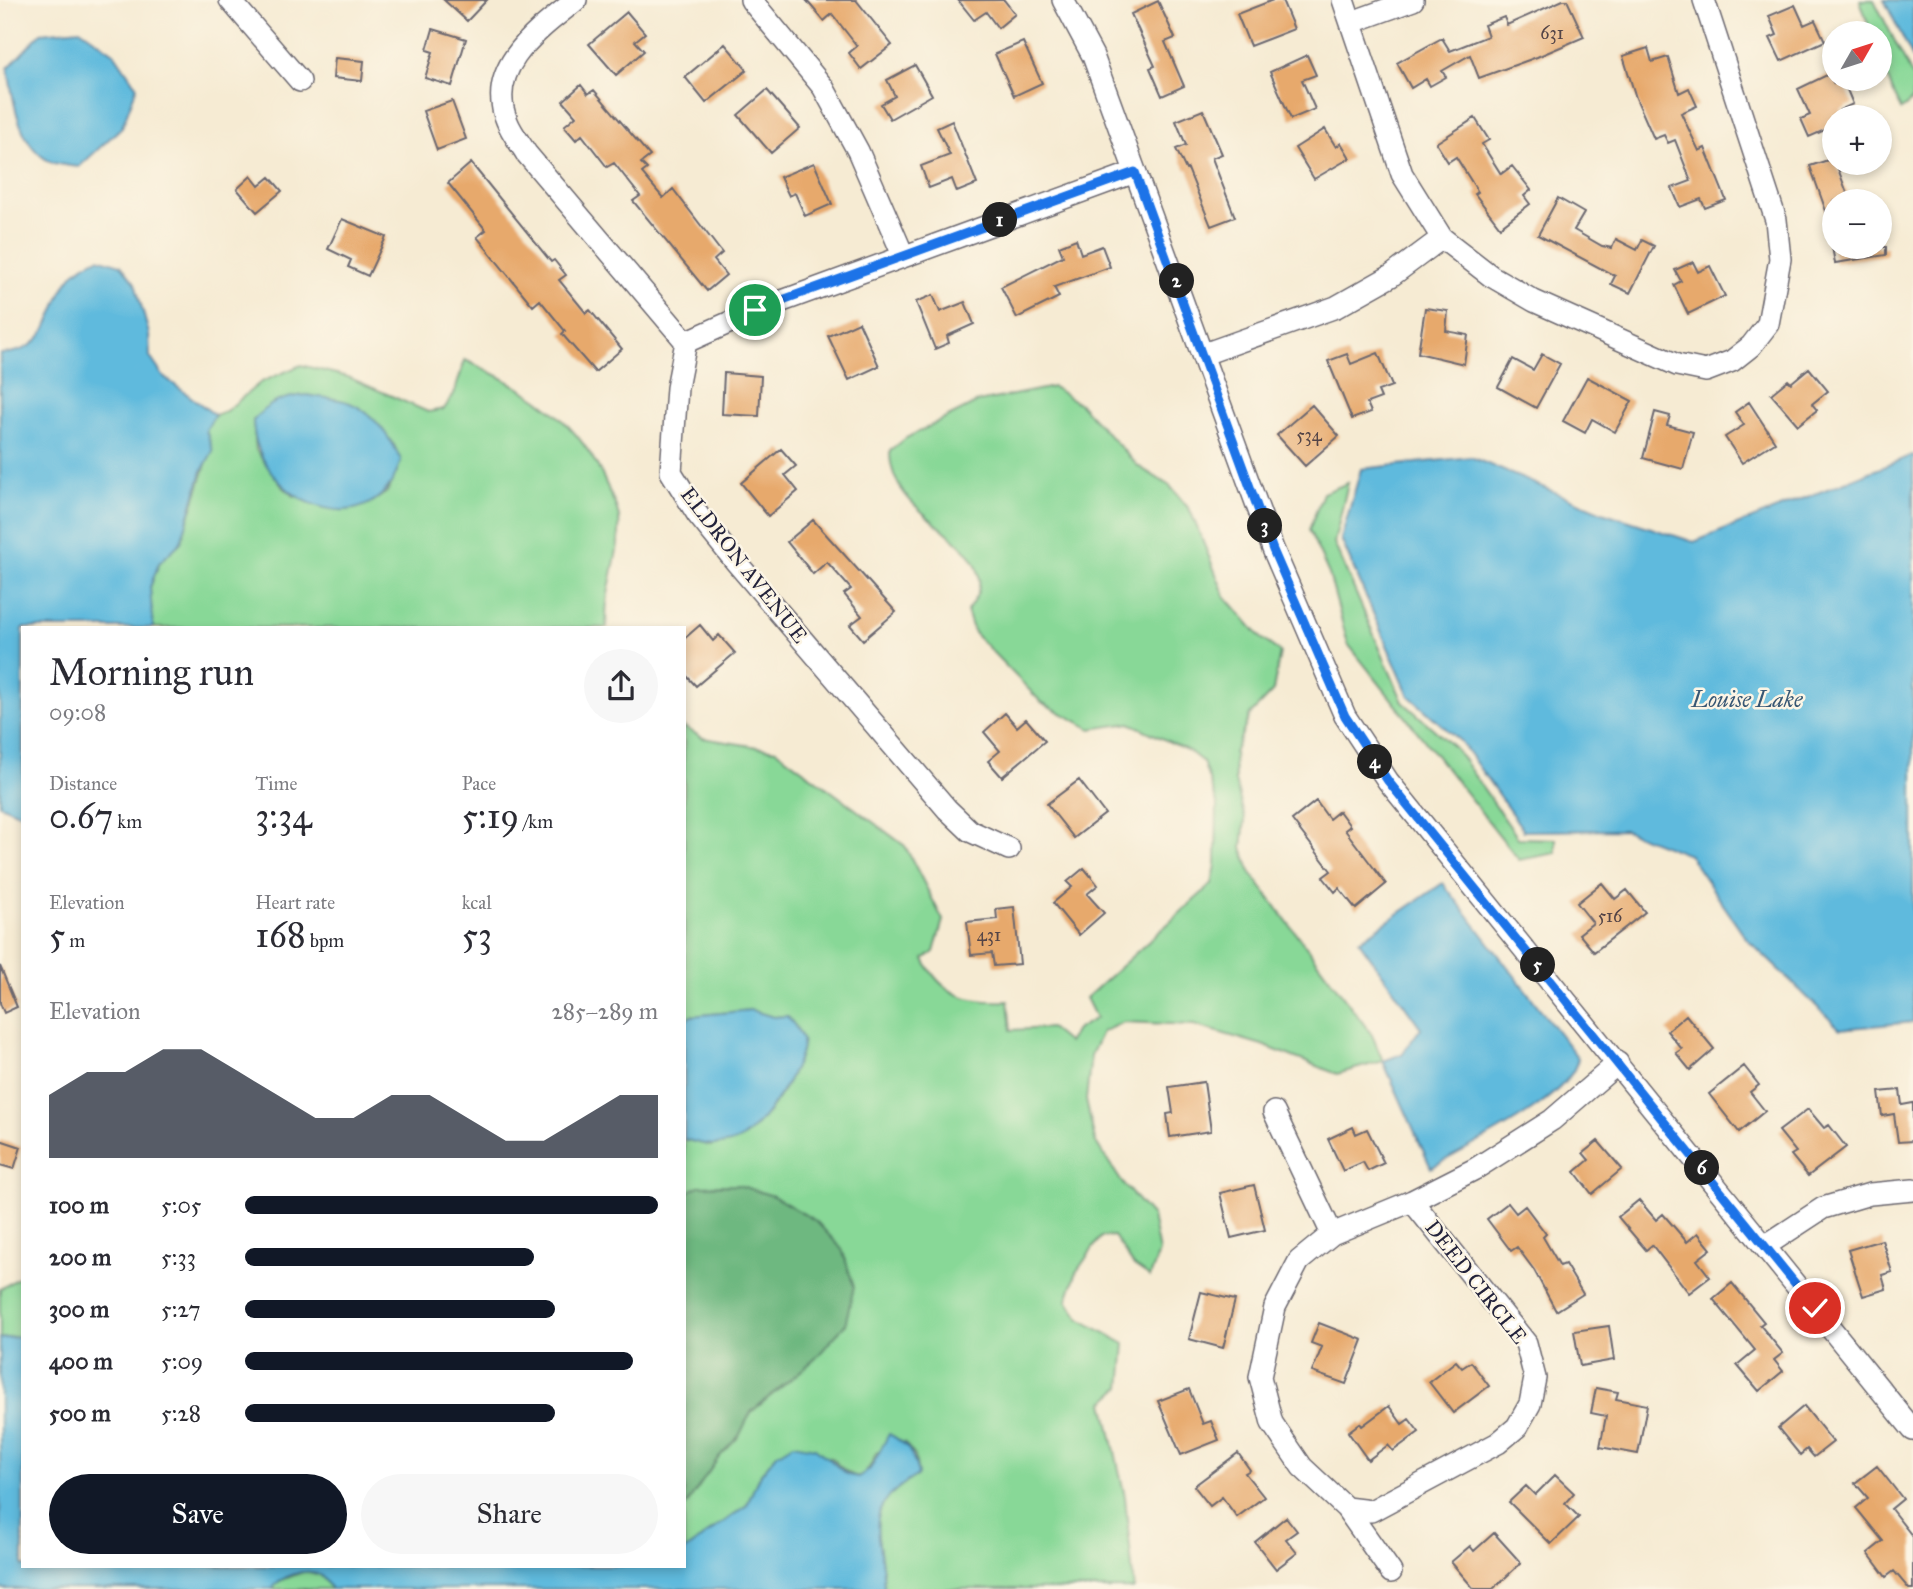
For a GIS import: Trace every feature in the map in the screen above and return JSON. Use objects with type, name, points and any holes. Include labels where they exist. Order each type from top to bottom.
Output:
[{"type":"street","points":[[230,0],[300,81]]},
{"type":"street","points":[[576,0],[531,36],[510,65],[500,90],[506,120],[526,153],[686,342],[755,310],[1135,172]]},
{"type":"street","points":[[751,0],[823,87],[858,151],[904,254]]},
{"type":"street","points":[[1063,0],[1093,56],[1204,354],[1273,550],[1345,716],[1388,781],[1913,1430]]},
{"type":"street","points":[[1343,0],[1402,174],[1442,238],[1491,276],[1534,301],[1677,365],[1706,371],[1732,361],[1751,346],[1768,324],[1780,259],[1776,220],[1704,0]]},
{"type":"street","points":[[1352,22],[1413,0]]},
{"type":"street","points":[[1204,354],[1336,307],[1391,276],[1442,238]]},
{"type":"street","name":"ELDRON AVENUE","points":[[686,342],[677,388],[671,472],[698,515],[947,809],[970,831],[1009,849]]},
{"type":"street","name":"DEED CIRCLE","points":[[1412,1201],[1526,1343],[1535,1378],[1530,1404],[1517,1427],[1498,1443],[1371,1511],[1346,1508],[1302,1467],[1272,1423],[1260,1377],[1275,1307],[1299,1261],[1332,1234],[1412,1201],[1475,1169],[1552,1120],[1618,1063]]},
{"type":"street","points":[[1274,1112],[1332,1234]]},
{"type":"street","points":[[1765,1246],[1823,1208],[1870,1194],[1913,1190]]},
{"type":"street","points":[[1346,1508],[1391,1572]]},
{"type":"green space","points":[[1860,0],[1874,0],[1885,21],[1867,21]]},
{"type":"green space","points":[[1892,36],[1913,77],[1913,99],[1901,110],[1892,89]]},
{"type":"green space","points":[[465,360],[531,395],[568,425],[583,443],[608,488],[619,518],[618,546],[607,600],[607,626],[153,626],[150,588],[159,563],[181,542],[209,455],[206,430],[215,415],[226,411],[261,382],[301,365],[348,377],[428,412],[444,409],[454,394]],"holes":[[[367,415],[394,445],[401,461],[387,492],[372,502],[294,496],[282,486],[256,450],[253,420]]]},
{"type":"green space","points":[[1053,387],[1080,404],[1138,466],[1170,486],[1190,510],[1225,596],[1261,638],[1280,652],[1273,691],[1250,715],[1234,753],[1235,781],[1245,819],[1242,848],[1251,873],[1372,1035],[1383,1061],[1337,1074],[1262,1045],[1194,1025],[1123,1022],[1102,1032],[1091,1055],[1086,1100],[1095,1141],[1123,1184],[1152,1216],[1159,1252],[1150,1277],[1134,1266],[1114,1236],[1101,1237],[1077,1271],[1067,1300],[1080,1319],[1125,1344],[1121,1387],[1104,1402],[1125,1497],[1134,1589],[884,1589],[877,1524],[880,1511],[886,1500],[918,1475],[915,1456],[904,1442],[876,1453],[866,1471],[856,1476],[845,1471],[831,1458],[777,1454],[759,1476],[747,1505],[686,1550],[686,1505],[719,1457],[739,1436],[751,1412],[815,1359],[773,1196],[728,1185],[706,1186],[686,1194],[686,1140],[711,1146],[763,1117],[773,1106],[790,1077],[800,1055],[802,1039],[787,1016],[773,1017],[751,1010],[691,1016],[686,1020],[686,728],[703,738],[776,750],[905,846],[943,920],[934,952],[924,959],[931,972],[958,995],[981,1000],[1008,1001],[1011,1030],[1050,1028],[1068,1043],[1076,1030],[1096,1018],[1086,998],[1212,884],[1216,865],[1217,803],[1203,762],[1189,751],[1130,723],[1091,729],[1041,702],[974,633],[967,611],[978,592],[978,572],[970,556],[905,495],[894,475],[890,451],[906,438],[978,402]]},
{"type":"green space","points":[[1348,483],[1334,543],[1403,702],[1455,748],[1518,838],[1556,839],[1556,853],[1519,860],[1348,644],[1329,574],[1309,530],[1323,493]]},
{"type":"green space","points":[[738,1185],[773,1196],[816,1221],[842,1249],[854,1287],[845,1325],[815,1359],[751,1412],[739,1436],[719,1457],[686,1505],[686,1194],[698,1186]]},
{"type":"green space","points":[[21,1276],[21,1336],[0,1339],[0,1289]]},
{"type":"green space","points":[[305,1571],[321,1575],[331,1589],[273,1589],[277,1582]]},
{"type":"water","points":[[1884,0],[1913,0],[1913,58]]},
{"type":"water","points":[[80,29],[114,53],[137,87],[122,127],[79,167],[51,162],[31,145],[19,121],[8,68],[41,33]]},
{"type":"water","points":[[98,258],[121,265],[135,283],[149,334],[150,357],[163,376],[215,415],[206,430],[213,451],[202,471],[181,542],[159,563],[150,587],[153,626],[21,626],[21,814],[0,805],[0,354],[18,351],[32,344],[41,335],[65,285],[83,266]]},
{"type":"water","points":[[307,395],[340,400],[359,407],[381,427],[397,452],[401,460],[387,488],[367,504],[344,510],[318,506],[294,494],[274,475],[259,450],[253,421],[264,409],[277,402]]},
{"type":"water","name":"Louise Lake","points":[[1913,455],[1913,1022],[1840,1029],[1747,939],[1689,855],[1625,830],[1524,831],[1461,742],[1409,696],[1341,539],[1361,469],[1471,457],[1602,512],[1694,542]]},
{"type":"water","points":[[1443,883],[1578,1058],[1571,1074],[1558,1090],[1538,1105],[1492,1135],[1431,1168],[1383,1061],[1402,1054],[1421,1028],[1359,941]]},
{"type":"water","points":[[751,1010],[773,1017],[787,1016],[802,1039],[797,1062],[771,1108],[742,1138],[728,1144],[713,1145],[686,1140],[686,1020],[691,1016]]},
{"type":"water","points":[[21,1336],[21,1568],[686,1568],[686,1550],[747,1505],[759,1476],[777,1454],[793,1444],[815,1448],[848,1475],[858,1477],[870,1469],[889,1434],[909,1450],[918,1475],[886,1500],[880,1511],[877,1524],[884,1589],[331,1589],[320,1575],[301,1572],[281,1580],[272,1589],[0,1589],[0,1339]]},
{"type":"building","points":[[444,0],[487,0],[467,21]]},
{"type":"building","points":[[806,0],[856,0],[892,45],[861,69],[849,53],[857,46],[832,14],[824,21]]},
{"type":"building","points":[[958,0],[1004,0],[1015,14],[998,28],[986,12],[974,20]]},
{"type":"building","points":[[1273,0],[1282,0],[1294,29],[1250,46],[1237,14]]},
{"type":"building","points":[[1567,0],[1584,37],[1537,57],[1479,78],[1470,55],[1442,71],[1446,77],[1430,86],[1426,79],[1411,88],[1397,63],[1442,38],[1450,51],[1488,36],[1484,25],[1504,17],[1507,25]]},
{"type":"building","points":[[1158,1],[1175,38],[1165,42],[1184,86],[1162,96],[1150,68],[1155,66],[1131,14]]},
{"type":"building","points":[[1795,5],[1804,25],[1815,20],[1822,35],[1822,42],[1781,61],[1770,38],[1777,35],[1769,16]]},
{"type":"building","points":[[627,12],[645,33],[635,41],[644,51],[616,75],[589,44]]},
{"type":"building","points":[[433,29],[466,39],[452,86],[425,78],[433,52],[427,50]]},
{"type":"building","points":[[1023,42],[1042,83],[1014,96],[995,54]]},
{"type":"building","points":[[725,44],[747,70],[706,103],[685,77]]},
{"type":"building","points":[[1648,48],[1652,62],[1668,57],[1679,93],[1689,88],[1697,106],[1681,113],[1699,151],[1705,148],[1726,200],[1705,208],[1701,199],[1680,207],[1672,188],[1691,181],[1675,140],[1668,143],[1664,135],[1654,139],[1636,98],[1623,56]]},
{"type":"building","points":[[1307,55],[1316,75],[1302,80],[1315,109],[1291,119],[1270,72]]},
{"type":"building","points":[[335,58],[364,61],[362,81],[333,78]]},
{"type":"building","points":[[915,65],[932,95],[890,119],[881,104],[895,96],[887,80]]},
{"type":"building","points":[[1822,77],[1822,91],[1848,91],[1853,104],[1822,105],[1822,131],[1809,137],[1801,119],[1810,115],[1798,89]]},
{"type":"building","points":[[581,85],[588,94],[594,90],[650,156],[641,163],[647,169],[642,173],[663,198],[673,189],[722,253],[714,260],[726,275],[707,291],[633,201],[640,196],[614,163],[607,167],[582,135],[576,140],[564,126],[576,116],[563,101]]},
{"type":"building","points":[[767,90],[800,128],[771,153],[738,115]]},
{"type":"building","points":[[452,101],[466,139],[437,150],[423,111]]},
{"type":"building","points":[[1203,110],[1222,154],[1212,158],[1235,217],[1211,226],[1188,169],[1186,170],[1176,149],[1186,145],[1176,121]]},
{"type":"building","points":[[1475,118],[1489,140],[1482,144],[1501,174],[1512,166],[1531,190],[1524,196],[1530,204],[1500,227],[1475,194],[1478,192],[1456,157],[1448,162],[1436,143]]},
{"type":"building","points":[[952,121],[977,184],[957,192],[952,179],[929,188],[921,166],[950,155],[937,128]]},
{"type":"building","points":[[1325,129],[1336,147],[1341,143],[1350,158],[1314,179],[1295,148]]},
{"type":"building","points":[[1822,162],[1822,175],[1840,175],[1846,189],[1822,189],[1822,200],[1810,166]]},
{"type":"building","points":[[471,163],[551,262],[554,260],[566,275],[559,280],[586,313],[590,310],[622,349],[595,372],[562,334],[565,331],[540,300],[533,306],[477,237],[486,230],[448,183]]},
{"type":"building","points":[[814,163],[832,204],[805,216],[795,193],[789,196],[780,177]]},
{"type":"building","points":[[251,176],[259,186],[270,177],[282,191],[257,212],[237,189]]},
{"type":"building","points":[[1558,198],[1584,213],[1574,230],[1602,246],[1612,248],[1616,239],[1637,250],[1642,240],[1654,246],[1630,293],[1611,284],[1615,276],[1538,235]]},
{"type":"building","points":[[342,219],[386,237],[368,276],[348,267],[351,260],[328,249]]},
{"type":"building","points":[[1076,239],[1081,254],[1102,246],[1110,267],[1054,287],[1059,297],[1017,318],[1001,287],[1063,256],[1059,246]]},
{"type":"building","points":[[1834,259],[1860,259],[1835,263]]},
{"type":"building","points":[[1693,262],[1698,272],[1710,266],[1725,296],[1688,314],[1674,285],[1681,281],[1675,270]]},
{"type":"building","points":[[933,295],[940,312],[965,302],[974,324],[947,336],[949,343],[935,349],[916,302]]},
{"type":"building","points":[[1425,308],[1448,311],[1446,331],[1468,335],[1464,364],[1418,353]]},
{"type":"building","points":[[859,322],[879,366],[849,380],[828,336]]},
{"type":"building","points":[[1378,353],[1392,386],[1378,391],[1381,398],[1367,403],[1371,412],[1352,419],[1328,361],[1347,354],[1351,364]]},
{"type":"building","points":[[1542,354],[1560,364],[1536,408],[1498,387],[1513,359],[1533,370]]},
{"type":"building","points":[[1809,368],[1828,391],[1812,404],[1817,410],[1798,425],[1771,394],[1788,380],[1791,383]]},
{"type":"building","points":[[724,373],[761,376],[759,416],[722,414]]},
{"type":"building","points":[[1587,377],[1632,401],[1615,432],[1592,419],[1585,433],[1563,421]]},
{"type":"building","points":[[1749,402],[1775,442],[1742,463],[1725,437],[1744,425],[1735,412]]},
{"type":"building","points":[[1312,405],[1339,436],[1305,466],[1277,435]]},
{"type":"building","points":[[1655,412],[1670,416],[1667,425],[1693,432],[1683,469],[1643,458]]},
{"type":"building","points":[[781,449],[796,466],[785,475],[798,491],[768,516],[741,483]]},
{"type":"building","points":[[813,520],[896,612],[863,640],[850,625],[862,616],[844,594],[851,589],[827,562],[813,574],[787,542]]},
{"type":"building","points":[[700,625],[713,641],[719,635],[735,653],[696,686],[686,675],[686,637]]},
{"type":"building","points":[[1005,713],[1017,727],[1026,719],[1045,741],[1002,777],[988,761],[1000,751],[984,732]]},
{"type":"building","points":[[1079,780],[1105,814],[1074,838],[1047,804]]},
{"type":"building","points":[[1316,801],[1329,819],[1339,811],[1350,826],[1345,830],[1386,884],[1356,909],[1339,888],[1335,892],[1323,877],[1331,871],[1292,820]]},
{"type":"building","points":[[1084,868],[1098,885],[1087,894],[1104,913],[1079,935],[1053,903],[1072,887],[1067,882]]},
{"type":"building","points":[[1602,883],[1615,899],[1627,890],[1645,912],[1594,952],[1579,934],[1593,923],[1577,903]]},
{"type":"building","points":[[1014,907],[1020,964],[994,966],[992,953],[971,955],[967,922],[997,919],[996,909]]},
{"type":"building","points":[[0,966],[17,1007],[4,1013],[0,1003]]},
{"type":"building","points":[[1686,1015],[1714,1049],[1690,1070],[1676,1053],[1682,1049],[1667,1031]]},
{"type":"building","points":[[1744,1066],[1759,1085],[1750,1092],[1765,1111],[1739,1132],[1709,1094]]},
{"type":"building","points":[[1204,1082],[1211,1131],[1170,1137],[1167,1114],[1173,1113],[1169,1087]]},
{"type":"building","points":[[1900,1090],[1902,1105],[1913,1103],[1913,1141],[1898,1142],[1894,1114],[1882,1116],[1879,1092]]},
{"type":"building","points":[[1808,1109],[1824,1128],[1829,1125],[1846,1147],[1808,1176],[1791,1155],[1796,1152],[1779,1131]]},
{"type":"building","points":[[1353,1127],[1356,1134],[1367,1129],[1384,1163],[1368,1171],[1363,1162],[1343,1171],[1328,1139]]},
{"type":"building","points":[[0,1140],[21,1147],[14,1169],[0,1165]]},
{"type":"building","points":[[1598,1141],[1622,1169],[1592,1194],[1575,1172],[1589,1160],[1583,1153]]},
{"type":"building","points":[[1254,1185],[1265,1230],[1231,1238],[1220,1193]]},
{"type":"building","points":[[1639,1200],[1656,1220],[1663,1214],[1687,1242],[1698,1233],[1711,1249],[1697,1260],[1710,1277],[1689,1293],[1652,1245],[1646,1250],[1618,1217]]},
{"type":"building","points":[[1508,1203],[1516,1213],[1525,1206],[1546,1234],[1543,1237],[1560,1266],[1565,1264],[1583,1294],[1556,1311],[1534,1270],[1517,1247],[1511,1251],[1487,1219]]},
{"type":"building","points":[[1882,1240],[1892,1272],[1882,1275],[1886,1289],[1863,1296],[1848,1250]]},
{"type":"building","points":[[1732,1283],[1764,1322],[1760,1325],[1783,1353],[1774,1360],[1783,1371],[1759,1391],[1737,1365],[1755,1350],[1713,1299]]},
{"type":"building","points":[[1201,1292],[1235,1300],[1223,1348],[1189,1339]]},
{"type":"building","points":[[1319,1323],[1363,1340],[1346,1384],[1312,1372],[1322,1347],[1311,1343]]},
{"type":"building","points":[[1609,1326],[1614,1360],[1580,1366],[1574,1331]]},
{"type":"building","points":[[1456,1361],[1462,1368],[1471,1362],[1489,1386],[1453,1413],[1429,1382]]},
{"type":"building","points":[[1596,1388],[1618,1392],[1616,1399],[1647,1405],[1638,1454],[1600,1447],[1606,1416],[1591,1413]]},
{"type":"building","points":[[1189,1389],[1203,1424],[1211,1421],[1219,1440],[1181,1455],[1158,1401]]},
{"type":"building","points":[[1389,1406],[1402,1424],[1409,1419],[1419,1432],[1393,1451],[1388,1445],[1368,1460],[1348,1432],[1360,1423],[1362,1426]]},
{"type":"building","points":[[1804,1406],[1833,1442],[1814,1457],[1807,1449],[1800,1455],[1778,1428]]},
{"type":"building","points":[[1238,1453],[1250,1470],[1245,1473],[1264,1497],[1237,1517],[1222,1497],[1210,1506],[1194,1486]]},
{"type":"building","points":[[1877,1466],[1903,1499],[1891,1509],[1913,1537],[1913,1589],[1909,1589],[1894,1571],[1886,1577],[1868,1553],[1883,1541],[1856,1508],[1868,1498],[1855,1483]]},
{"type":"building","points":[[1555,1475],[1574,1493],[1565,1503],[1579,1517],[1551,1544],[1509,1502],[1526,1486],[1535,1495]]},
{"type":"building","points":[[1286,1517],[1297,1531],[1286,1539],[1297,1553],[1276,1569],[1255,1542]]},
{"type":"building","points":[[1494,1533],[1521,1563],[1493,1589],[1474,1589],[1451,1562],[1470,1546],[1474,1551]]},
{"type":"route","points":[[755,310],[1135,172],[1204,354],[1273,550],[1345,716],[1388,781],[1815,1308]]}]
